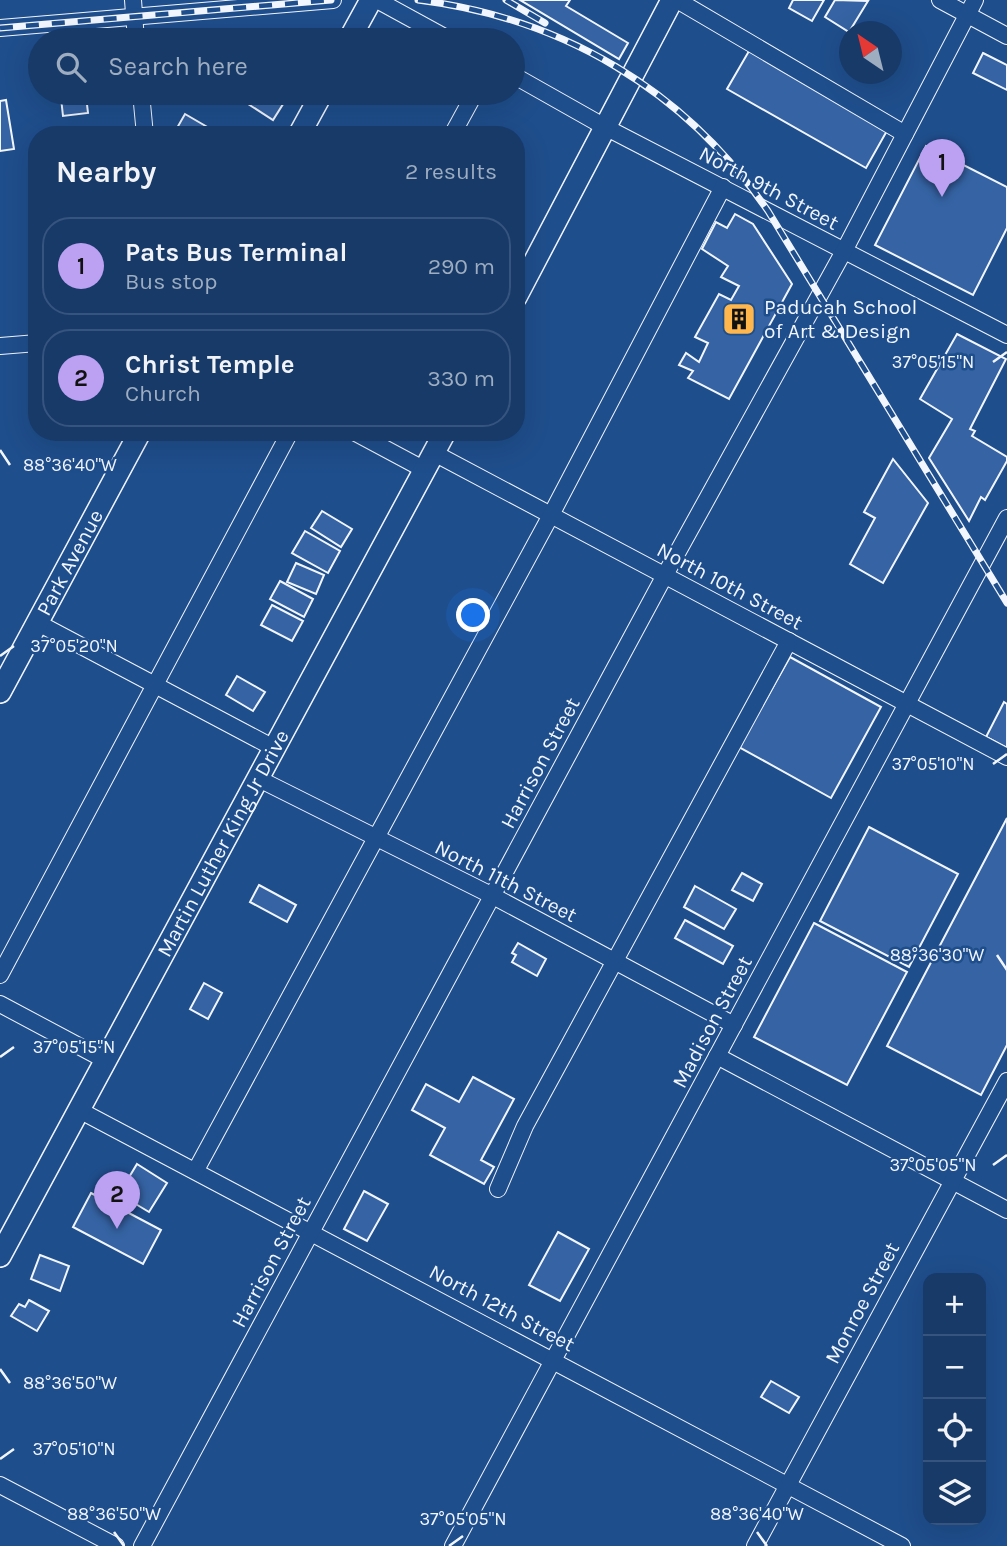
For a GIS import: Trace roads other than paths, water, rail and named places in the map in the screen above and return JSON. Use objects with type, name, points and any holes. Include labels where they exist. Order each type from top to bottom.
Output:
[{"type":"main road","points":[[356,28],[371,0]]},
{"type":"main road","points":[[525,280],[675,0]]},
{"type":"main road","points":[[304,126],[315,105]]},
{"type":"main road","name":"Park Avenue","points":[[0,692],[135,441]]},
{"type":"main road","name":"Martin Luther King Jr Drive","points":[[0,1256],[440,441]]},
{"type":"street","points":[[0,28],[134,8],[333,0]]},
{"type":"street","points":[[377,0],[428,28]]},
{"type":"street","points":[[675,0],[905,134]]},
{"type":"street","points":[[940,0],[972,7],[1007,36]]},
{"type":"street","name":"Harrison Street","points":[[142,1546],[844,251],[972,7]]},
{"type":"street","points":[[134,8],[135,28]]},
{"type":"street","name":"North 9th Street","points":[[525,82],[605,127],[1007,335]]},
{"type":"street","points":[[142,105],[144,126]]},
{"type":"street","points":[[457,126],[468,105]]},
{"type":"street","points":[[196,1170],[551,515],[723,187]]},
{"type":"street","points":[[0,346],[28,343]]},
{"type":"street","points":[[0,975],[285,441]]},
{"type":"street","name":"North 10th Street","points":[[378,441],[430,461],[551,515],[1007,757]]},
{"type":"street","name":"Madison Street","points":[[453,1546],[1007,518]]},
{"type":"street","points":[[38,623],[274,748]]},
{"type":"street","points":[[498,1189],[525,1126],[613,960],[789,641]]},
{"type":"street","name":"North 11th Street","points":[[257,778],[493,896],[734,1025]]},
{"type":"street","points":[[0,1004],[106,1060]]},
{"type":"street","points":[[717,1056],[1007,1210]]},
{"type":"street","name":"Monroe Street","points":[[755,1546],[1007,1081]]},
{"type":"street","name":"North 12th Street","points":[[79,1110],[312,1230],[902,1546]]},
{"type":"street","points":[[0,1485],[116,1546]]},
{"type":"railway","points":[[0,28],[331,0]]},
{"type":"railway","points":[[418,0],[471,9],[522,24],[571,43],[616,67],[659,96],[699,130],[735,168],[768,211],[1007,603]]},
{"type":"railway","points":[[506,0],[545,23]]},
{"type":"place","name":"Pats Bus Terminal","points":[[942,197]]},
{"type":"place","name":"Paducah School of Art & Design","points":[[739,319]]},
{"type":"place","name":"Christ Temple","points":[[117,1229]]}]
